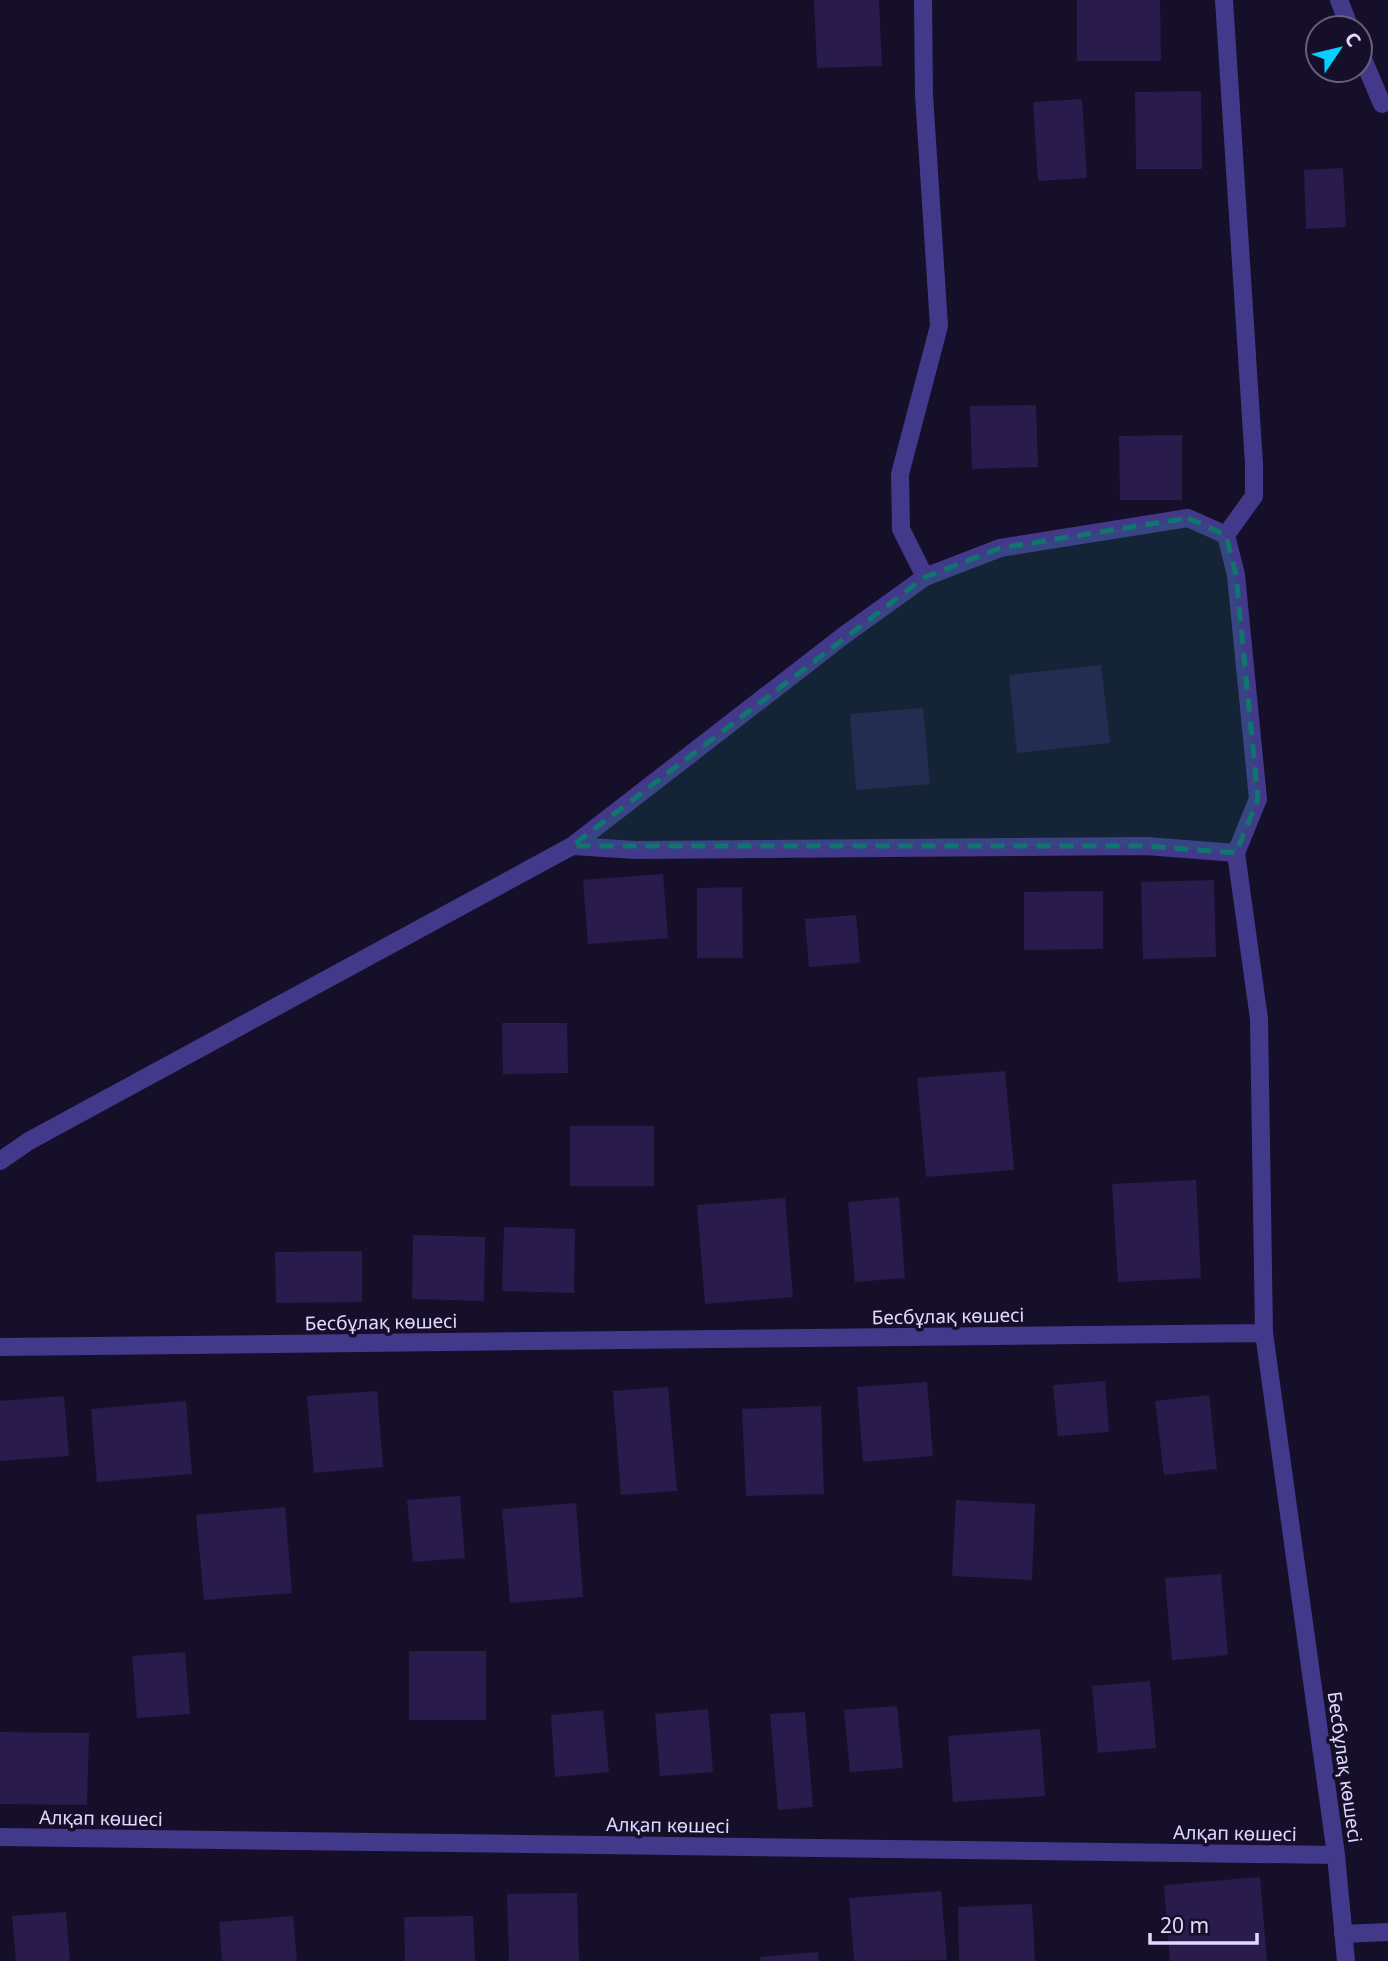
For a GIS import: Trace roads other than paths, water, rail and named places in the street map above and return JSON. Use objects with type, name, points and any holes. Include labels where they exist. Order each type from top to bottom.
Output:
[{"type":"street","points":[[923,0],[924,95],[939,326],[900,474],[901,528],[925,577]]},
{"type":"street","points":[[1224,0],[1254,464],[1254,496],[1226,535],[1236,575],[1258,799],[1236,853],[1259,1019],[1264,1333]]},
{"type":"street","points":[[1374,84],[1382,104]]},
{"type":"street","points":[[0,1161],[29,1141],[572,846],[843,636],[925,577],[1000,548],[1188,517],[1226,535]]},
{"type":"street","points":[[572,846],[636,850],[1146,846],[1236,853]]},
{"type":"street","name":"Бесбұлақ көшесі","points":[[0,1348],[1264,1333],[1336,1855],[1346,1961]]},
{"type":"street","name":"Алқап көшесі","points":[[0,1837],[1336,1855]]},
{"type":"street","points":[[1343,1934],[1388,1932]]}]
